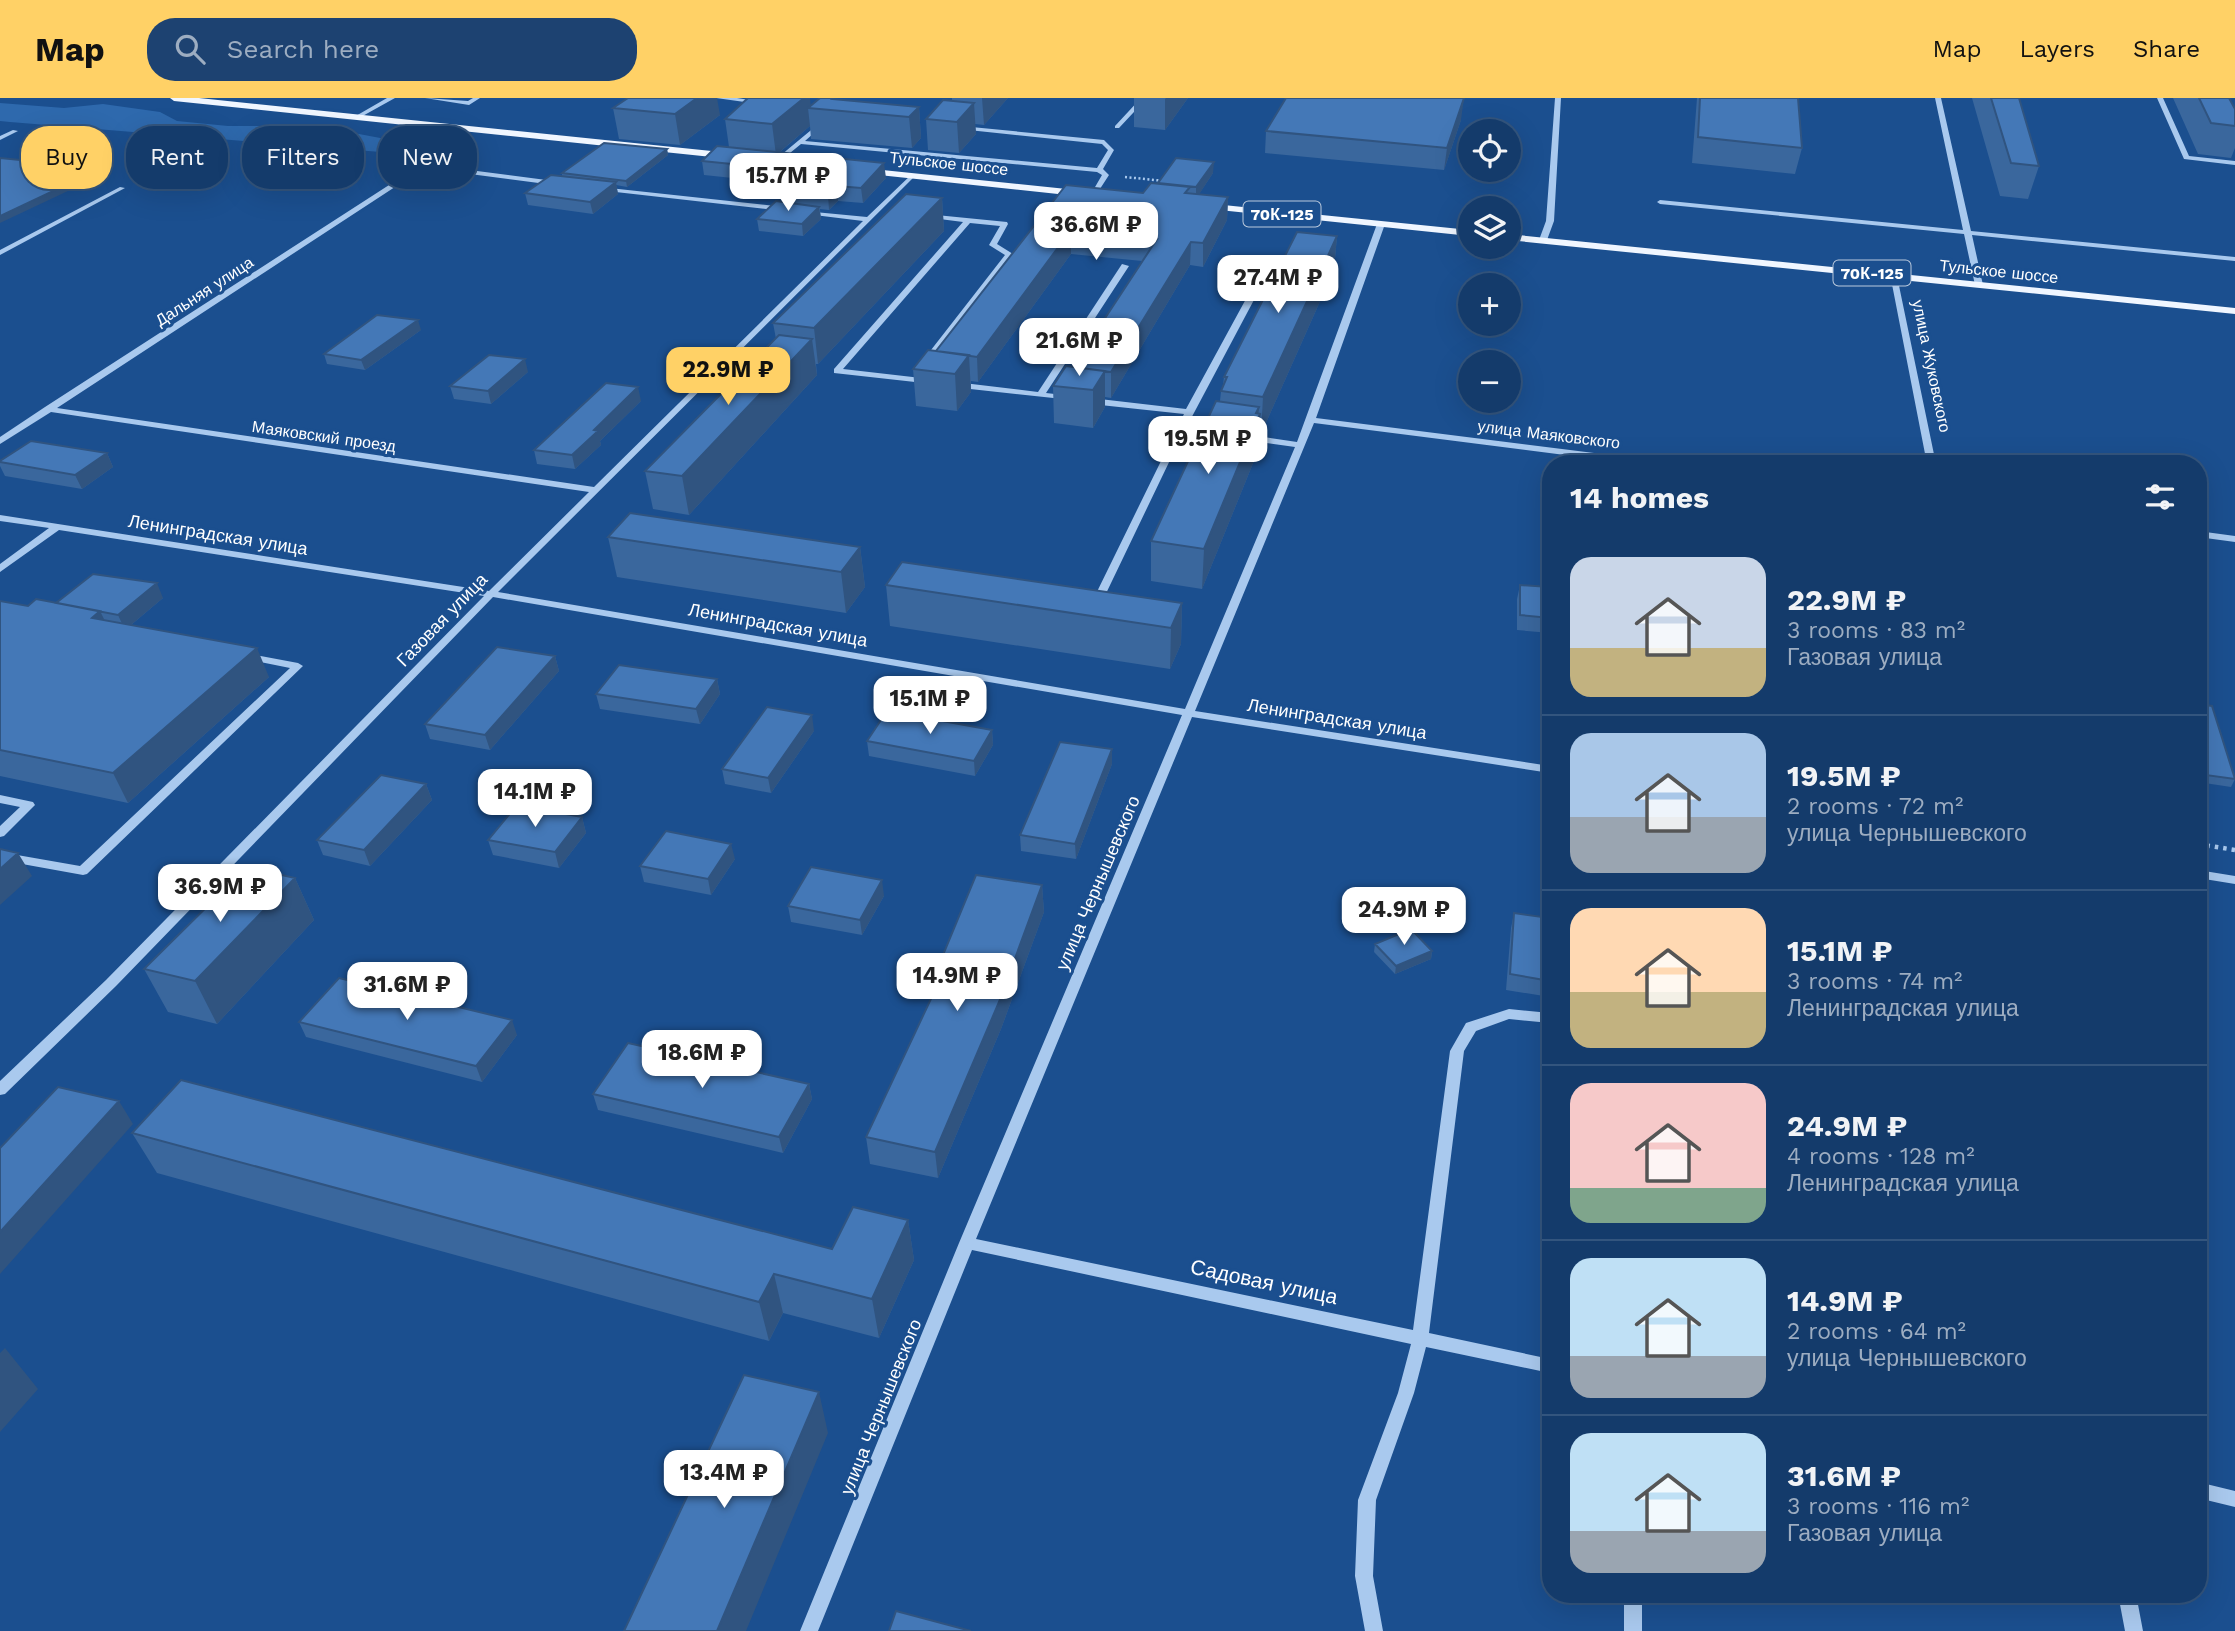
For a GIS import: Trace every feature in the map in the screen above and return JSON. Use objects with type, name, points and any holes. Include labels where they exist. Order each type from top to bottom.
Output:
[{"type":"main road","points":[[174,98],[440,126]]},
{"type":"main road","points":[[477,130],[737,157]]},
{"type":"main road","points":[[764,160],[790,163]]},
{"type":"main road","name":"Тульское шоссе","points":[[853,169],[1108,196]]},
{"type":"main road","name":"70К-125","points":[[1190,204],[1458,232]]},
{"type":"main road","name":"Тульское шоссе","points":[[1521,238],[2235,311]]},
{"type":"street","points":[[428,98],[469,103],[477,98]]},
{"type":"street","points":[[719,98],[768,103]]},
{"type":"street","points":[[1117,127],[1144,98]]},
{"type":"street","points":[[1543,240],[1550,221],[1558,98]]},
{"type":"street","points":[[1938,98],[1979,285]]},
{"type":"street","points":[[2160,98],[2186,158],[2232,163],[2235,173]]},
{"type":"street","points":[[357,117],[387,99]]},
{"type":"street","points":[[778,161],[831,115]]},
{"type":"street","points":[[954,127],[1104,142],[1111,150],[1100,170]]},
{"type":"street","points":[[0,138],[15,131]]},
{"type":"street","points":[[799,142],[1100,170],[1106,175],[1094,194]]},
{"type":"street","points":[[477,173],[565,185]]},
{"type":"street","name":"Газовая улица","points":[[0,1090],[111,983],[491,594],[912,176]]},
{"type":"street","points":[[0,253],[122,188]]},
{"type":"street","points":[[593,188],[787,209]]},
{"type":"street","name":"Дальняя улица","points":[[0,440],[387,189]]},
{"type":"street","points":[[1660,202],[2235,259]]},
{"type":"street","points":[[877,210],[890,212]]},
{"type":"street","points":[[801,211],[868,219]]},
{"type":"street","points":[[916,215],[1004,224],[993,245],[1009,254],[927,361]]},
{"type":"street","points":[[969,220],[837,371],[1189,412]]},
{"type":"street","name":"улица Чернышевского","points":[[809,1631],[967,1243],[1311,420],[1381,224]]},
{"type":"street","points":[[1091,615],[1189,412],[1268,266]]},
{"type":"street","points":[[1040,395],[1125,267]]},
{"type":"street","name":"улица Жуковского","points":[[1893,276],[1930,455]]},
{"type":"street","name":"Маяковский проезд","points":[[48,409],[595,491]]},
{"type":"street","name":"улица Маяковского","points":[[1311,420],[1587,455]]},
{"type":"street","points":[[1181,428],[1299,445]]},
{"type":"street","name":"Ленинградская улица","points":[[0,518],[491,594],[1187,713],[1542,769]]},
{"type":"street","points":[[2207,535],[2235,539]]},
{"type":"street","points":[[0,856],[83,871],[298,666],[230,654]]},
{"type":"street","points":[[0,799],[29,805],[0,833]]},
{"type":"street","points":[[2207,875],[2235,880]]},
{"type":"street","points":[[1374,1631],[1364,1576],[1367,1500],[1406,1393],[1420,1338],[1457,1051],[1471,1027],[1509,1014],[1542,1017]]},
{"type":"street","name":"Садовая улица","points":[[967,1243],[1542,1364]]},
{"type":"street","points":[[2207,1492],[2235,1499]]},
{"type":"street","points":[[1633,1603],[1633,1631]]},
{"type":"street","points":[[2129,1603],[2134,1631]]},
{"type":"lane","points":[[0,569],[56,528]]},
{"type":"path","points":[[2207,845],[2235,850]]},
{"type":"shaded area","points":[[0,103],[64,108],[103,104],[160,112],[177,121],[228,126],[126,126],[126,131],[112,130],[112,126],[59,126],[0,121]]},
{"type":"shaded area","points":[[228,126],[242,126],[242,141],[228,140]]},
{"type":"shaded area","points":[[364,135],[378,138],[378,152],[364,151]]},
{"type":"building","points":[[628,98],[697,98],[675,114],[613,108]]},
{"type":"building","points":[[748,98],[804,98],[772,124],[725,119]]},
{"type":"building","points":[[820,98],[919,107],[909,117],[808,108]]},
{"type":"building","points":[[1286,98],[1464,98],[1447,148],[1266,131]]},
{"type":"building","points":[[1700,98],[1798,98],[1802,148],[1698,137]]},
{"type":"building","points":[[1991,98],[2019,98],[2039,166],[2011,163]]},
{"type":"building","points":[[2199,98],[2229,98],[2235,109],[2235,126],[2211,123]]},
{"type":"building","points":[[943,100],[974,103],[957,122],[926,119]]},
{"type":"building","points":[[604,143],[667,149],[626,181],[562,173]]},
{"type":"building","points":[[717,146],[884,163],[861,188],[837,186],[828,195],[785,190],[793,182],[760,179],[772,168],[702,161]]},
{"type":"building","points":[[0,158],[21,160],[21,189],[57,189],[0,216]]},
{"type":"building","points":[[1176,158],[1214,162],[1196,187],[1158,183]]},
{"type":"building","points":[[551,175],[616,182],[590,202],[525,193]]},
{"type":"building","points":[[1151,183],[1190,187],[1185,193],[1228,197],[1203,243],[1191,242],[1111,372],[1073,367],[1157,239],[1071,230],[977,357],[936,351],[1066,185],[1143,193]]},
{"type":"building","points":[[906,194],[942,198],[814,328],[773,323]]},
{"type":"building","points":[[776,201],[819,207],[802,224],[757,219]]},
{"type":"building","points":[[1297,232],[1337,236],[1263,397],[1221,391],[1227,377],[1224,377]]},
{"type":"building","points":[[377,315],[418,320],[361,360],[324,354]]},
{"type":"building","points":[[779,335],[812,339],[682,476],[645,471]]},
{"type":"building","points":[[928,350],[969,355],[955,374],[913,369]]},
{"type":"building","points":[[489,355],[525,359],[488,391],[450,386]]},
{"type":"building","points":[[1066,366],[1105,371],[1093,390],[1053,386]]},
{"type":"building","points":[[606,383],[638,387],[572,455],[534,450]]},
{"type":"building","points":[[1216,401],[1259,407],[1256,413],[1260,414],[1204,549],[1151,541]]},
{"type":"building","points":[[31,441],[107,453],[75,475],[0,462]]},
{"type":"building","points":[[630,513],[860,547],[841,572],[608,537]]},
{"type":"building","points":[[902,562],[1182,603],[1171,628],[886,585]]},
{"type":"building","points":[[93,574],[157,583],[118,615],[56,603]]},
{"type":"building","points":[[1520,585],[1542,586],[1542,617],[1520,615]]},
{"type":"building","points":[[36,599],[100,611],[92,618],[257,648],[113,773],[0,750],[0,601],[28,606]]},
{"type":"building","points":[[497,647],[555,656],[485,735],[425,724]]},
{"type":"building","points":[[619,665],[717,679],[696,709],[596,694]]},
{"type":"building","points":[[2207,705],[2212,706],[2235,779],[2207,775]]},
{"type":"building","points":[[767,707],[812,715],[768,778],[722,769]]},
{"type":"building","points":[[887,711],[992,730],[974,761],[867,741]]},
{"type":"building","points":[[1060,742],[1112,749],[1075,844],[1020,835]]},
{"type":"building","points":[[381,775],[426,784],[364,850],[317,840]]},
{"type":"building","points":[[517,805],[582,817],[555,852],[488,840]]},
{"type":"building","points":[[666,831],[731,844],[708,879],[640,866]]},
{"type":"building","points":[[0,849],[18,853],[0,869]]},
{"type":"building","points":[[247,867],[295,878],[195,981],[144,969]]},
{"type":"building","points":[[811,867],[882,880],[860,920],[788,906]]},
{"type":"building","points":[[976,875],[1042,885],[999,1002],[935,1152],[866,1137],[945,969],[938,967]]},
{"type":"building","points":[[1514,913],[1542,917],[1542,980],[1510,974]]},
{"type":"building","points":[[1411,929],[1432,951],[1396,966],[1375,944]]},
{"type":"building","points":[[339,978],[512,1020],[476,1066],[299,1022]]},
{"type":"building","points":[[628,1043],[809,1084],[779,1137],[593,1094]]},
{"type":"building","points":[[181,1080],[832,1249],[853,1207],[908,1220],[872,1299],[774,1274],[759,1302],[132,1133]]},
{"type":"building","points":[[58,1087],[119,1101],[0,1232],[0,1148]]},
{"type":"building","points":[[744,1375],[819,1392],[717,1631],[624,1631]]},
{"type":"building","points":[[896,1611],[971,1631],[889,1631]]}]
